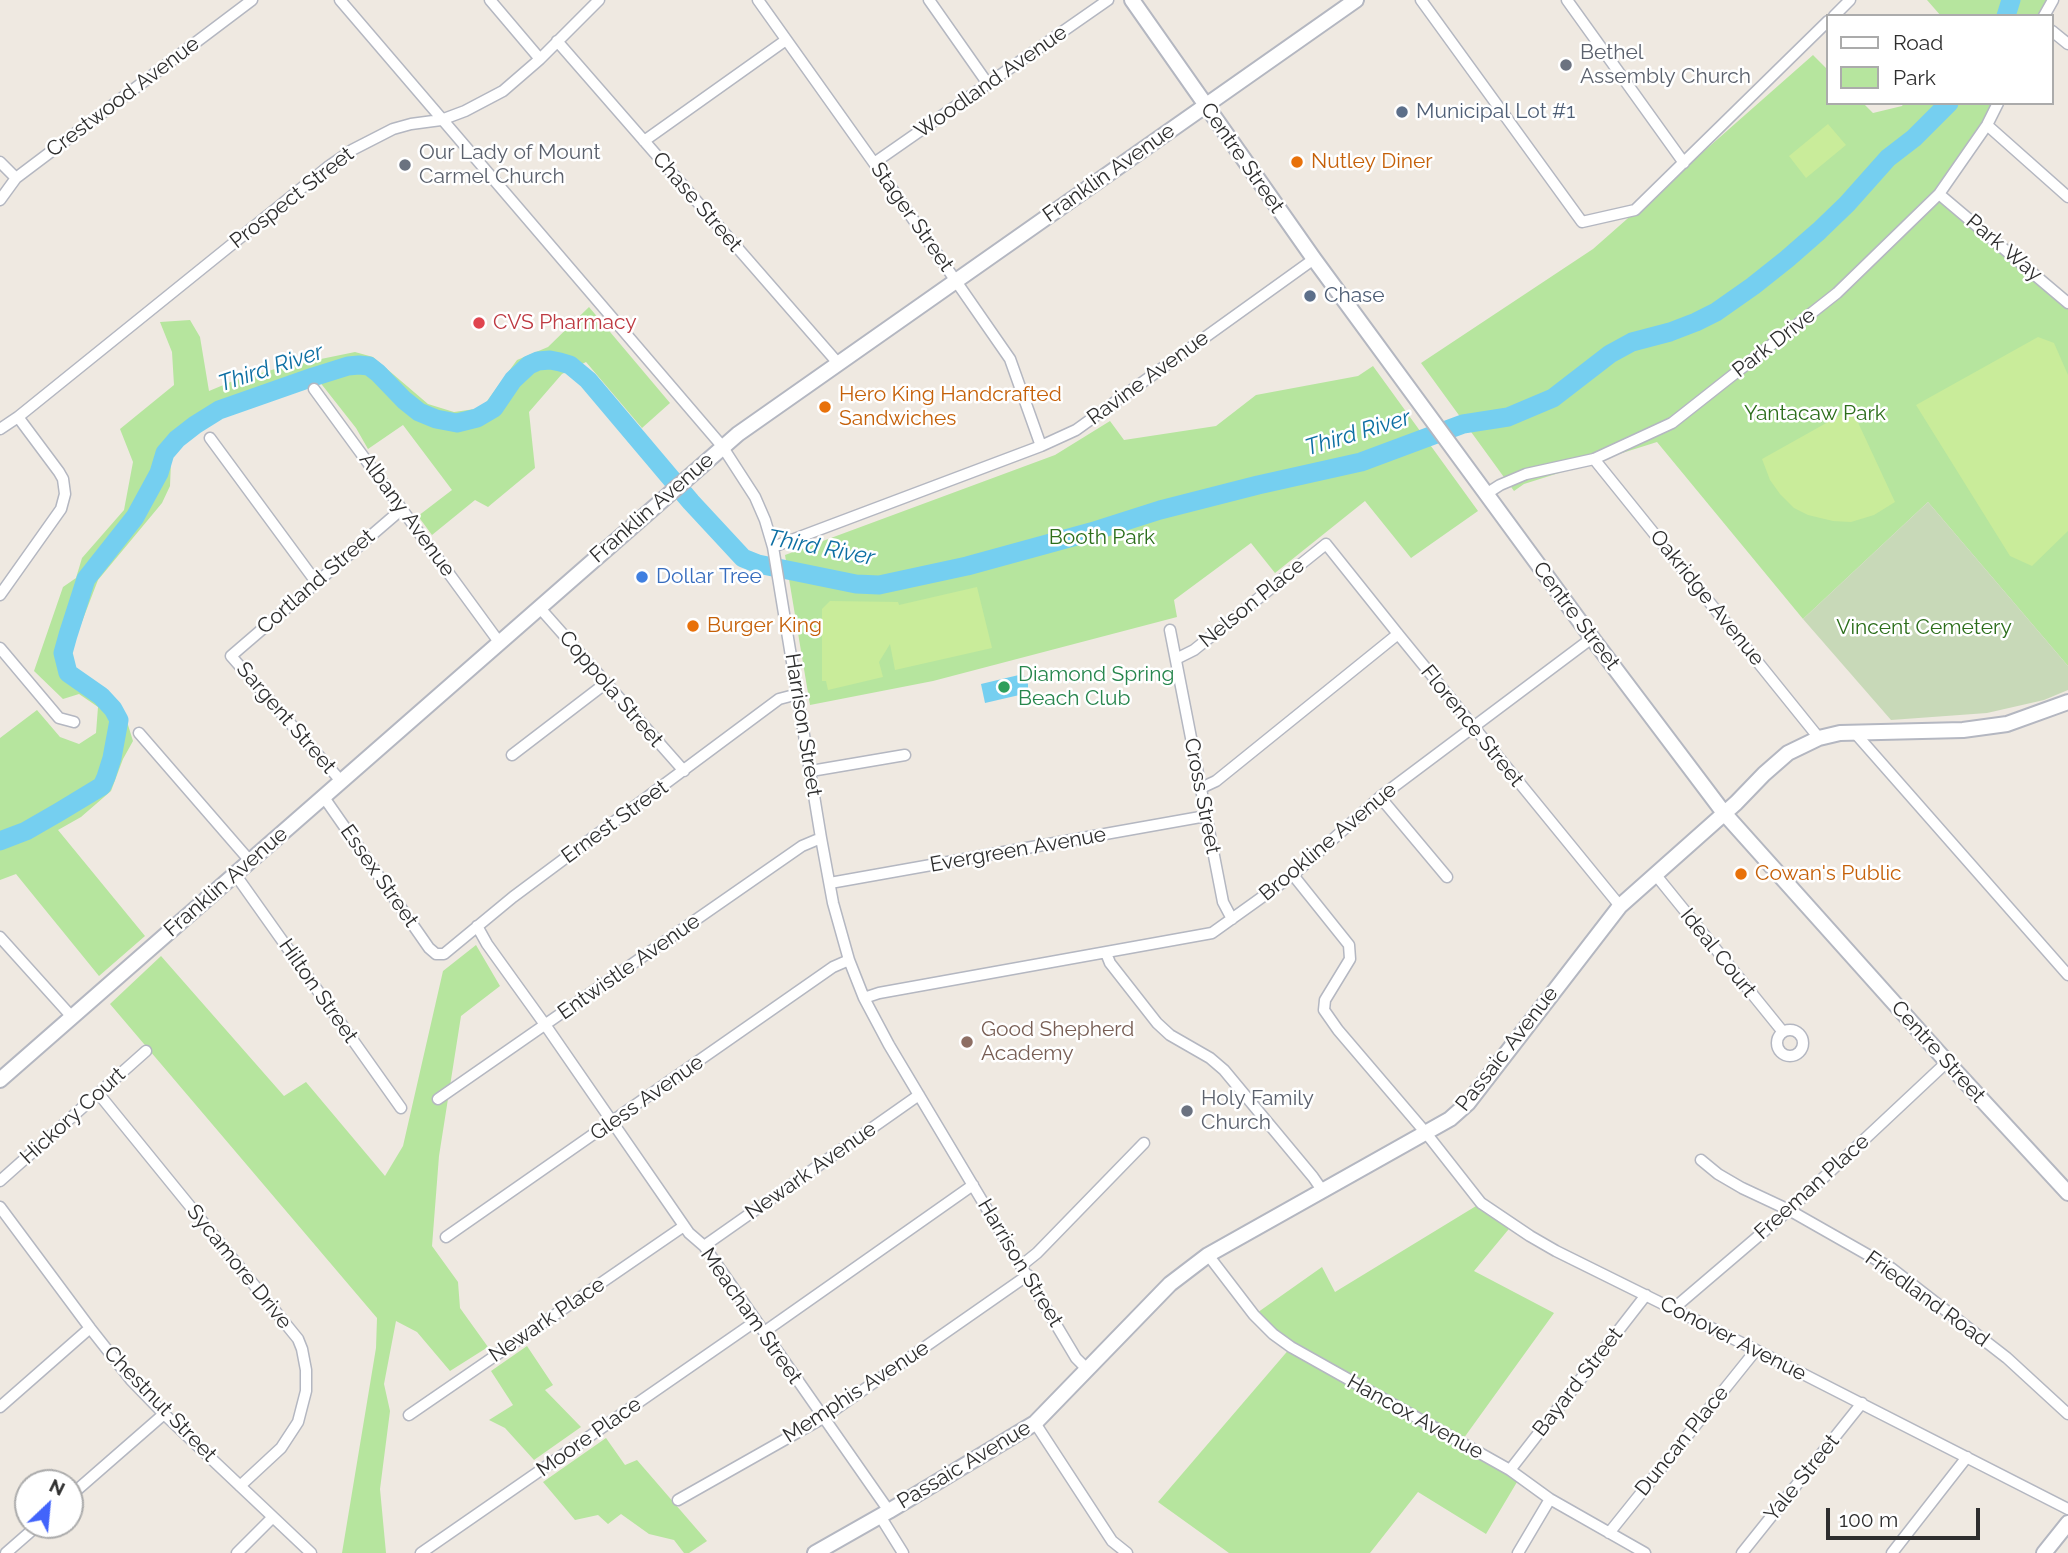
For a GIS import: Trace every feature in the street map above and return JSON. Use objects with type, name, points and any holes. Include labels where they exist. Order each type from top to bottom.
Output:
[{"type":"street","name":"Crestwood Avenue","points":[[0,200],[16,178],[252,0]]},
{"type":"street","name":"Harrison Street","points":[[340,0],[722,446],[755,497],[773,550],[821,838],[836,916],[849,960],[864,998],[889,1045],[1076,1358],[1087,1369]]},
{"type":"street","points":[[490,0],[540,59]]},
{"type":"street","name":"Prospect Street","points":[[0,429],[352,149],[393,129],[441,120],[465,111],[503,91],[540,59],[599,0]]},
{"type":"street","name":"Stager Street","points":[[758,0],[1010,359],[1041,446]]},
{"type":"street","points":[[929,0],[988,84]]},
{"type":"street","name":"Woodland Avenue","points":[[874,163],[1108,0]]},
{"type":"street","name":"Centre Street","points":[[1132,0],[1314,259],[1724,813],[2068,1193]]},
{"type":"street","name":"Franklin Avenue","points":[[0,1080],[722,446],[837,362],[1356,0]]},
{"type":"street","points":[[1421,0],[1582,222],[1635,210],[1826,23]]},
{"type":"street","points":[[1567,0],[1684,163]]},
{"type":"street","points":[[1836,14],[1850,0]]},
{"type":"street","points":[[2054,33],[2068,44]]},
{"type":"street","points":[[645,141],[786,40]]},
{"type":"street","name":"Chase Street","points":[[558,41],[837,362]]},
{"type":"street","name":"Park Drive","points":[[1486,494],[1526,474],[1594,459],[1672,423],[1837,293],[1939,194],[1987,125],[1997,105]]},
{"type":"street","points":[[1987,125],[2068,197]]},
{"type":"street","points":[[0,162],[16,178]]},
{"type":"street","name":"Park Way","points":[[1939,194],[2068,303]]},
{"type":"street","name":"Ravine Avenue","points":[[773,550],[1076,430],[1314,259]]},
{"type":"street","name":"Albany Avenue","points":[[314,389],[499,642]]},
{"type":"street","points":[[0,595],[61,509],[65,494],[59,472],[18,417]]},
{"type":"street","points":[[210,438],[316,582]]},
{"type":"street","name":"Oakridge Avenue","points":[[1594,459],[1819,738]]},
{"type":"street","name":"Cortland Street","points":[[231,656],[402,509]]},
{"type":"street","name":"Florence Street","points":[[1326,544],[1620,905]]},
{"type":"street","name":"Nelson Place","points":[[1176,659],[1194,650],[1326,544]]},
{"type":"street","name":"Coppola Street","points":[[539,607],[684,771]]},
{"type":"street","name":"Cross Street","points":[[1170,630],[1223,902],[1232,919]]},
{"type":"street","points":[[1201,788],[1216,781],[1398,635]]},
{"type":"street","name":"Brookline Avenue","points":[[864,998],[879,993],[1206,936],[1293,875],[1380,797],[1592,638]]},
{"type":"street","points":[[0,648],[59,718],[74,722]]},
{"type":"street","name":"Sargent Street","points":[[231,656],[341,781]]},
{"type":"street","points":[[512,755],[606,683]]},
{"type":"street","name":"Ernest Street","points":[[436,954],[444,954],[503,904],[779,699],[798,694]]},
{"type":"street","name":"Passaic Avenue","points":[[815,1553],[1035,1423],[1170,1283],[1208,1255],[1450,1119],[1468,1102],[1620,905],[1788,753],[1819,738],[1840,733],[1963,730],[2007,724],[2068,702]]},
{"type":"street","points":[[139,733],[250,860]]},
{"type":"street","points":[[1855,733],[2068,975]]},
{"type":"street","points":[[811,771],[905,755]]},
{"type":"street","name":"Essex Street","points":[[323,796],[429,948],[436,954]]},
{"type":"street","points":[[1380,797],[1447,877]]},
{"type":"street","name":"Evergreen Avenue","points":[[830,883],[1206,816]]},
{"type":"street","name":"Entwistle Avenue","points":[[438,1099],[802,846],[821,838]]},
{"type":"street","name":"Hilton Street","points":[[235,874],[401,1108]]},
{"type":"street","name":"Ideal Court","points":[[1655,874],[1783,1032]]},
{"type":"street","name":"Conover Avenue","points":[[1293,875],[1349,945],[1350,959],[1325,1000],[1324,1010],[1481,1203],[1556,1251],[2068,1509]]},
{"type":"street","name":"Meacham Street","points":[[477,926],[684,1226],[704,1246],[823,1418],[885,1514],[903,1553]]},
{"type":"street","points":[[0,937],[72,1017]]},
{"type":"street","points":[[1106,953],[1110,963],[1157,1023],[1170,1035],[1217,1063],[1322,1190]]},
{"type":"street","name":"Gless Avenue","points":[[446,1237],[833,967],[849,960]]},
{"type":"street","name":"Hickory Court","points":[[0,1181],[146,1051]]},
{"type":"street","name":"Freeman Place","points":[[1673,1309],[1789,1210],[1947,1062]]},
{"type":"street","name":"Sycamore Drive","points":[[98,1093],[298,1339],[302,1349],[307,1380],[298,1422],[281,1448],[240,1486]]},
{"type":"street","name":"Newark Avenue","points":[[704,1246],[919,1095]]},
{"type":"street","name":"Memphis Avenue","points":[[678,1500],[823,1418],[1025,1270],[1037,1253],[1144,1143]]},
{"type":"street","name":"Friedland Road","points":[[1701,1160],[1742,1188],[1789,1210],[1891,1268],[2007,1358],[2068,1414]]},
{"type":"street","points":[[764,1332],[973,1185]]},
{"type":"street","name":"Chestnut Street","points":[[0,1207],[131,1380],[311,1553]]},
{"type":"street","name":"Newark Place","points":[[409,1415],[684,1226]]},
{"type":"street","name":"Hancox Avenue","points":[[1208,1255],[1254,1315],[1291,1347],[1510,1470],[1550,1499],[1645,1553]]},
{"type":"street","name":"Bayard Street","points":[[1510,1470],[1646,1295]]},
{"type":"street","name":"Moore Place","points":[[421,1553],[756,1321]]},
{"type":"street","points":[[0,1407],[90,1328]]},
{"type":"street","name":"Duncan Place","points":[[1609,1533],[1756,1350]]},
{"type":"street","name":"Yale Street","points":[[1742,1553],[1862,1403]]},
{"type":"street","points":[[84,1484],[164,1414]]},
{"type":"street","points":[[1035,1423],[1112,1541],[1127,1553]]},
{"type":"street","points":[[1892,1553],[1967,1457]]},
{"type":"street","points":[[1518,1553],[1550,1499]]},
{"type":"street","points":[[237,1553],[273,1517]]},
{"type":"street","points":[[2044,1553],[2068,1523]]},
{"type":"street","points":[[6,1553],[22,1539]]},
{"type":"green space","points":[[1927,0],[2053,0],[2046,14],[1939,14]]},
{"type":"green space","name":"Yantacaw Park","points":[[1813,55],[1826,68],[1826,105],[1865,105],[1873,113],[1903,105],[1995,105],[1944,198],[2068,303],[2068,666],[1928,502],[1803,619],[1657,442],[1524,484],[1514,491],[1421,363],[1593,249]]},
{"type":"green space","points":[[1828,124],[1846,145],[1806,178],[1789,156]]},
{"type":"green space","points":[[589,307],[670,403],[642,428],[586,362],[562,374],[529,412],[535,468],[488,507],[475,500],[432,535],[418,516],[452,490],[403,425],[368,449],[356,428],[313,377],[219,410],[177,439],[171,462],[170,486],[162,503],[98,580],[71,650],[75,669],[89,683],[108,693],[124,712],[133,741],[111,791],[81,817],[58,830],[145,936],[99,976],[16,874],[0,880],[0,738],[37,710],[60,737],[79,744],[96,733],[98,707],[79,694],[63,699],[34,671],[63,587],[76,578],[82,558],[124,510],[133,462],[120,429],[174,385],[172,352],[160,322],[190,320],[200,337],[209,391],[282,367],[355,352],[373,357],[428,404],[454,412],[482,408],[517,360],[548,347]]},
{"type":"green space","points":[[2038,337],[2054,343],[2068,375],[2068,531],[2032,566],[2010,556],[1916,405]]},
{"type":"green space","name":"Booth Park","points":[[1373,366],[1478,511],[1411,558],[1365,501],[1275,573],[1251,543],[1174,600],[1177,617],[933,681],[810,705],[785,555],[1055,455],[1110,421],[1124,440],[1216,426],[1256,395],[1358,376]]},
{"type":"green space","points":[[1846,412],[1855,416],[1895,502],[1874,515],[1851,522],[1808,515],[1794,508],[1770,480],[1762,459]]},
{"type":"green space","name":"Vincent Cemetery","points":[[1928,502],[2068,666],[2068,690],[2044,700],[1987,713],[1891,720],[1803,619]]},
{"type":"green space","points":[[977,587],[992,648],[895,670],[890,644],[879,662],[883,677],[828,690],[826,681],[822,681],[822,609],[830,601],[898,602],[899,605]]},
{"type":"green space","points":[[476,945],[500,986],[461,1016],[439,1156],[432,1246],[458,1282],[460,1308],[488,1347],[450,1371],[417,1332],[396,1321],[384,1384],[390,1411],[380,1489],[386,1553],[342,1553],[376,1348],[377,1318],[110,1004],[161,956],[284,1096],[306,1082],[385,1176],[403,1146],[443,971]]},
{"type":"green space","points":[[1481,1203],[1513,1224],[1474,1271],[1554,1313],[1461,1442],[1520,1477],[1486,1534],[1418,1492],[1370,1553],[1229,1553],[1158,1502],[1291,1347],[1254,1315],[1322,1267],[1335,1292]]},
{"type":"green space","points":[[527,1346],[553,1385],[545,1390],[581,1427],[534,1460],[505,1428],[489,1420],[513,1405],[491,1371]]},
{"type":"green space","points":[[606,1438],[625,1465],[637,1460],[707,1541],[689,1553],[684,1553],[674,1540],[649,1534],[621,1514],[608,1524],[598,1515],[575,1520],[543,1482]]},
{"type":"water","name":"Diamond Spring Beach Club","points":[[1023,674],[1028,684],[1028,693],[985,703],[981,684]]},
{"type":"waterway","name":"Third River","points":[[2007,14],[2011,0]]},
{"type":"waterway","name":"Third River","points":[[0,841],[26,831],[102,786],[112,758],[119,720],[101,696],[68,673],[63,653],[68,635],[86,579],[135,517],[159,473],[165,453],[177,439],[219,410],[313,377],[359,365],[369,366],[378,373],[419,412],[457,423],[477,418],[494,408],[513,380],[529,365],[538,361],[560,362],[570,365],[588,380],[691,502],[743,558],[758,564],[856,584],[879,585],[967,566],[1160,510],[1361,462],[1463,424],[1508,417],[1553,398],[1610,354],[1632,342],[1696,322],[1716,312],[1753,286],[1819,231],[1888,158],[1914,138],[1947,105]]},
{"type":"place","name":"Bethel Assembly Church","points":[[1566,65]]},
{"type":"place","name":"Municipal Lot #1","points":[[1402,112]]},
{"type":"place","name":"Nutley Diner","points":[[1297,162]]},
{"type":"place","name":"Our Lady of Mount Carmel Church","points":[[405,165]]},
{"type":"place","name":"Chase","points":[[1310,296]]},
{"type":"place","name":"CVS Pharmacy","points":[[479,323]]},
{"type":"place","name":"Hero King Handcrafted Sandwiches","points":[[825,407]]},
{"type":"place","name":"Dollar Tree","points":[[642,577]]},
{"type":"place","name":"Burger King","points":[[693,626]]},
{"type":"place","name":"Diamond Spring Beach Club","points":[[1004,687]]},
{"type":"place","name":"Cowan's Public","points":[[1741,874]]},
{"type":"place","name":"Good Shepherd Academy","points":[[967,1042]]},
{"type":"place","name":"Holy Family Church","points":[[1187,1111]]}]
